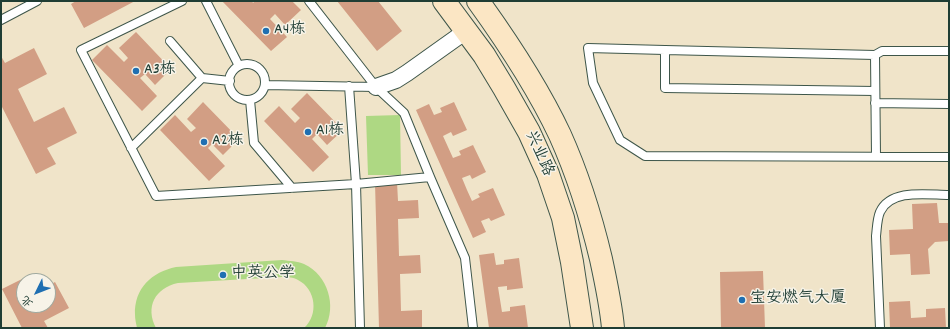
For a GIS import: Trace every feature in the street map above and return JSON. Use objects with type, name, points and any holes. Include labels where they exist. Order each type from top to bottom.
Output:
[{"type":"main road","name":"兴业路","points":[[444,1],[484,55],[504,88],[530,132],[548,174],[564,226],[572,262],[582,328]]},
{"type":"main road","name":"兴业路","points":[[478,1],[509,45],[528,76],[543,102],[565,148],[585,199],[596,237],[612,315],[613,328]]},
{"type":"street","points":[[376,87],[396,80],[466,31]]},
{"type":"lane","points":[[1,20],[38,1]]},
{"type":"lane","points":[[182,1],[81,50],[156,196],[356,184],[430,177]]},
{"type":"lane","points":[[206,1],[239,66]]},
{"type":"lane","points":[[309,1],[376,87],[404,113],[465,258],[473,328]]},
{"type":"lane","points":[[170,41],[202,78],[230,81]]},
{"type":"lane","points":[[949,51],[882,51],[875,55],[588,48],[593,83],[620,140],[645,156],[949,157]]},
{"type":"lane","points":[[665,50],[665,88],[875,91]]},
{"type":"lane","points":[[875,55],[876,156]]},
{"type":"lane","points":[[251,64],[256,66],[264,74],[265,85],[260,95],[250,100],[238,97],[233,93],[230,87],[230,81],[234,70],[239,66],[251,64]]},
{"type":"lane","points":[[132,148],[202,78]]},
{"type":"lane","points":[[265,85],[376,87]]},
{"type":"lane","points":[[349,86],[356,184],[360,328]]},
{"type":"lane","points":[[250,100],[254,143],[292,188]]},
{"type":"lane","points":[[875,103],[949,104]]},
{"type":"lane","points":[[880,328],[876,236],[880,212],[884,205],[891,199],[902,195],[949,195]]},
{"type":"green space","points":[[400,115],[401,175],[368,175],[366,116]]},
{"type":"green space","points":[[282,260],[304,264],[312,269],[324,283],[330,301],[329,319],[325,328],[304,328],[309,323],[313,309],[312,296],[309,289],[298,280],[282,277],[178,283],[163,289],[154,300],[152,313],[156,328],[137,328],[135,320],[135,305],[141,289],[152,277],[167,269],[176,267]]},
{"type":"building","points":[[76,1],[135,1],[84,28],[71,4]]},
{"type":"building","name":"A4栋","points":[[222,1],[252,1],[253,3],[255,1],[292,1],[301,10],[285,25],[275,14],[270,19],[287,37],[271,51]]},
{"type":"building","points":[[337,1],[378,1],[402,31],[377,51]]},
{"type":"building","name":"A3栋","points":[[136,32],[171,69],[155,85],[145,74],[140,78],[157,96],[142,111],[92,60],[107,45],[124,62],[128,58],[119,48]]},
{"type":"building","points":[[34,48],[47,74],[18,89],[34,122],[64,107],[77,133],[47,148],[56,164],[36,174],[1,105],[1,56],[5,63]]},
{"type":"building","name":"A1栋","points":[[307,93],[343,130],[327,145],[317,134],[312,139],[329,157],[313,172],[264,121],[279,106],[295,123],[300,118],[291,109]]},
{"type":"building","name":"A2栋","points":[[203,102],[239,139],[223,155],[212,144],[208,148],[225,166],[209,181],[160,130],[175,115],[191,132],[196,128],[187,119]]},
{"type":"building","points":[[454,102],[467,130],[453,136],[451,132],[443,136],[453,158],[461,155],[459,151],[473,145],[486,172],[472,179],[470,175],[462,178],[467,190],[472,201],[480,197],[478,194],[493,188],[505,215],[491,221],[489,218],[481,221],[486,232],[473,238],[416,110],[429,104],[434,115],[442,112],[440,108]]},
{"type":"building","points":[[397,182],[398,201],[418,200],[419,218],[398,219],[399,256],[420,255],[421,273],[400,274],[401,311],[422,310],[422,328],[379,328],[375,183]]},
{"type":"building","points":[[937,203],[939,223],[949,223],[949,241],[935,242],[928,249],[930,274],[911,275],[910,254],[890,255],[889,230],[913,229],[912,204]]},
{"type":"building","points":[[494,253],[496,265],[504,264],[504,260],[519,258],[523,288],[507,290],[507,286],[498,287],[502,312],[510,311],[510,307],[525,305],[528,328],[489,328],[479,255]]},
{"type":"building","name":"宝安燃气大厦","points":[[763,271],[765,328],[721,328],[720,272]]},
{"type":"building","points":[[16,282],[16,313],[56,313],[56,284],[69,308],[44,321],[48,328],[22,328],[2,289]]},
{"type":"building","points":[[910,301],[911,318],[926,317],[926,309],[945,308],[946,328],[890,328],[889,302]]},
{"type":"place","name":"A4栋","points":[[266,31]]},
{"type":"place","name":"A3栋","points":[[136,71]]},
{"type":"place","name":"A1栋","points":[[308,132]]},
{"type":"place","name":"A2栋","points":[[204,142]]},
{"type":"place","name":"中英公学","points":[[223,275]]},
{"type":"place","name":"宝安燃气大厦","points":[[742,300]]}]
